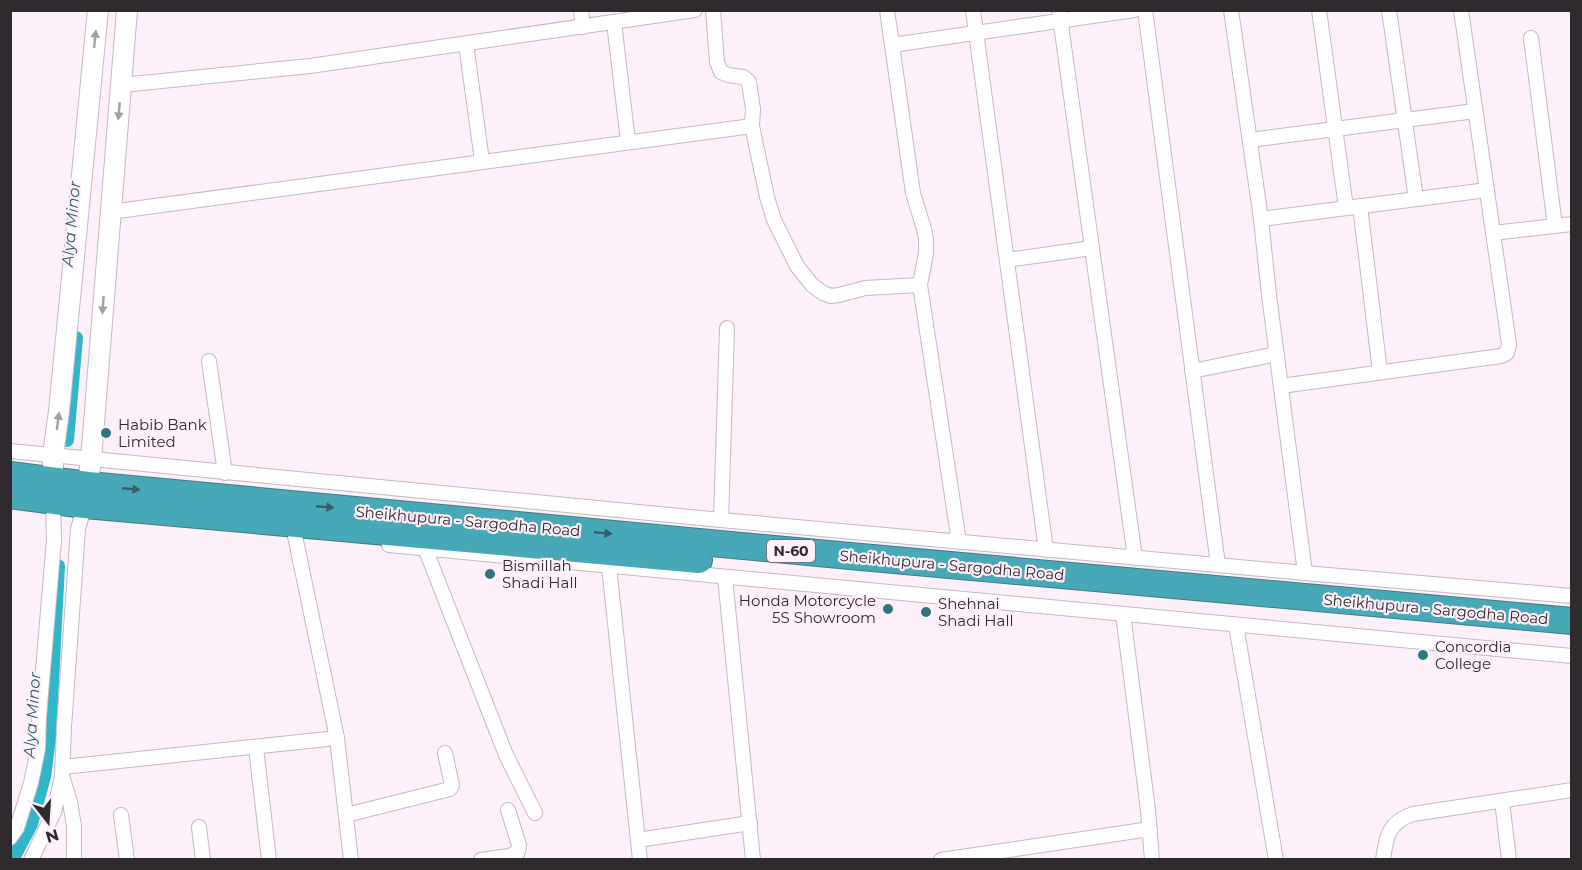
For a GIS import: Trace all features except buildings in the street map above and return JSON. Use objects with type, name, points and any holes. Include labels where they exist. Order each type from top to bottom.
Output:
[{"type":"highway","name":"Sheikhupura - Sargodha Road","points":[[10,475],[53,497]]},
{"type":"highway","name":"Sheikhupura - Sargodha Road","points":[[10,495],[53,497],[85,502],[1572,639]]},
{"type":"highway","name":"Sheikhupura - Sargodha Road","points":[[85,502],[850,556],[1572,621]]},
{"type":"street","points":[[40,843],[14,833],[31,783],[38,749],[54,540],[53,455],[98,10]]},
{"type":"street","points":[[31,860],[54,812],[63,771],[78,529],[92,460],[127,10]]},
{"type":"street","points":[[581,10],[583,27]]},
{"type":"street","points":[[122,85],[310,66],[695,10]]},
{"type":"street","points":[[713,10],[717,62],[724,74],[743,77],[749,82],[753,109],[752,126],[767,197],[774,220],[797,266],[818,290],[831,296],[866,288],[920,285]]},
{"type":"street","points":[[887,10],[913,194],[926,239],[926,253],[920,285],[959,542]]},
{"type":"street","points":[[973,10],[1046,550]]},
{"type":"street","points":[[892,45],[976,34],[1059,16],[1134,10]]},
{"type":"street","points":[[1145,10],[1218,565]]},
{"type":"street","points":[[1231,10],[1261,219],[1305,573]]},
{"type":"street","points":[[1319,10],[1336,129],[1353,207],[1380,372]]},
{"type":"street","points":[[1389,10],[1416,199]]},
{"type":"street","points":[[1281,386],[1501,356],[1507,353],[1509,344],[1461,10]]},
{"type":"street","points":[[1059,16],[1135,558]]},
{"type":"street","points":[[614,22],[628,142]]},
{"type":"street","points":[[1531,38],[1555,226]]},
{"type":"street","points":[[466,44],[482,161]]},
{"type":"street","points":[[1250,140],[1475,111]]},
{"type":"street","points":[[110,212],[752,126]]},
{"type":"street","points":[[1261,219],[1486,190]]},
{"type":"street","points":[[1493,233],[1572,224]]},
{"type":"street","points":[[1007,260],[1092,248]]},
{"type":"street","points":[[720,520],[727,328]]},
{"type":"street","points":[[1192,371],[1277,354]]},
{"type":"street","points":[[209,361],[225,473]]},
{"type":"street","points":[[10,451],[720,520],[1572,596]]},
{"type":"street","points":[[10,507],[53,497]]},
{"type":"street","points":[[85,502],[295,536],[1572,656]]},
{"type":"street","points":[[295,536],[337,738],[351,860]]},
{"type":"street","points":[[425,548],[506,755],[534,813]]},
{"type":"street","points":[[609,566],[640,860]]},
{"type":"street","points":[[725,577],[753,860]]},
{"type":"street","points":[[1123,614],[1152,860]]},
{"type":"street","points":[[1236,625],[1276,860]]},
{"type":"street","points":[[63,771],[337,738]]},
{"type":"street","points":[[256,748],[269,860]]},
{"type":"street","points":[[346,815],[450,789],[452,785],[445,753]]},
{"type":"street","points":[[63,771],[74,826],[74,860]]},
{"type":"street","points":[[1383,860],[1389,832],[1397,821],[1404,817],[1572,790]]},
{"type":"street","points":[[1502,801],[1509,860]]},
{"type":"street","points":[[481,860],[509,856],[518,852],[519,845],[508,810]]},
{"type":"street","points":[[121,815],[127,860]]},
{"type":"street","points":[[638,840],[750,823]]},
{"type":"street","points":[[200,827],[204,860]]},
{"type":"street","points":[[941,860],[989,856],[1150,829]]},
{"type":"waterway","name":"Alya Minor","points":[[67,440],[76,338]]},
{"type":"waterway","name":"Alya Minor","points":[[12,860],[31,824],[44,777],[49,738],[58,566]]},
{"type":"place","name":"Habib Bank Limited","points":[[106,433]]},
{"type":"place","name":"Bismillah Shadi Hall","points":[[490,574]]},
{"type":"place","name":"Honda Motorcycle 5S Showroom","points":[[888,609]]},
{"type":"place","name":"Shehnai Shadi Hall","points":[[926,612]]},
{"type":"place","name":"Concordia College","points":[[1423,655]]}]
